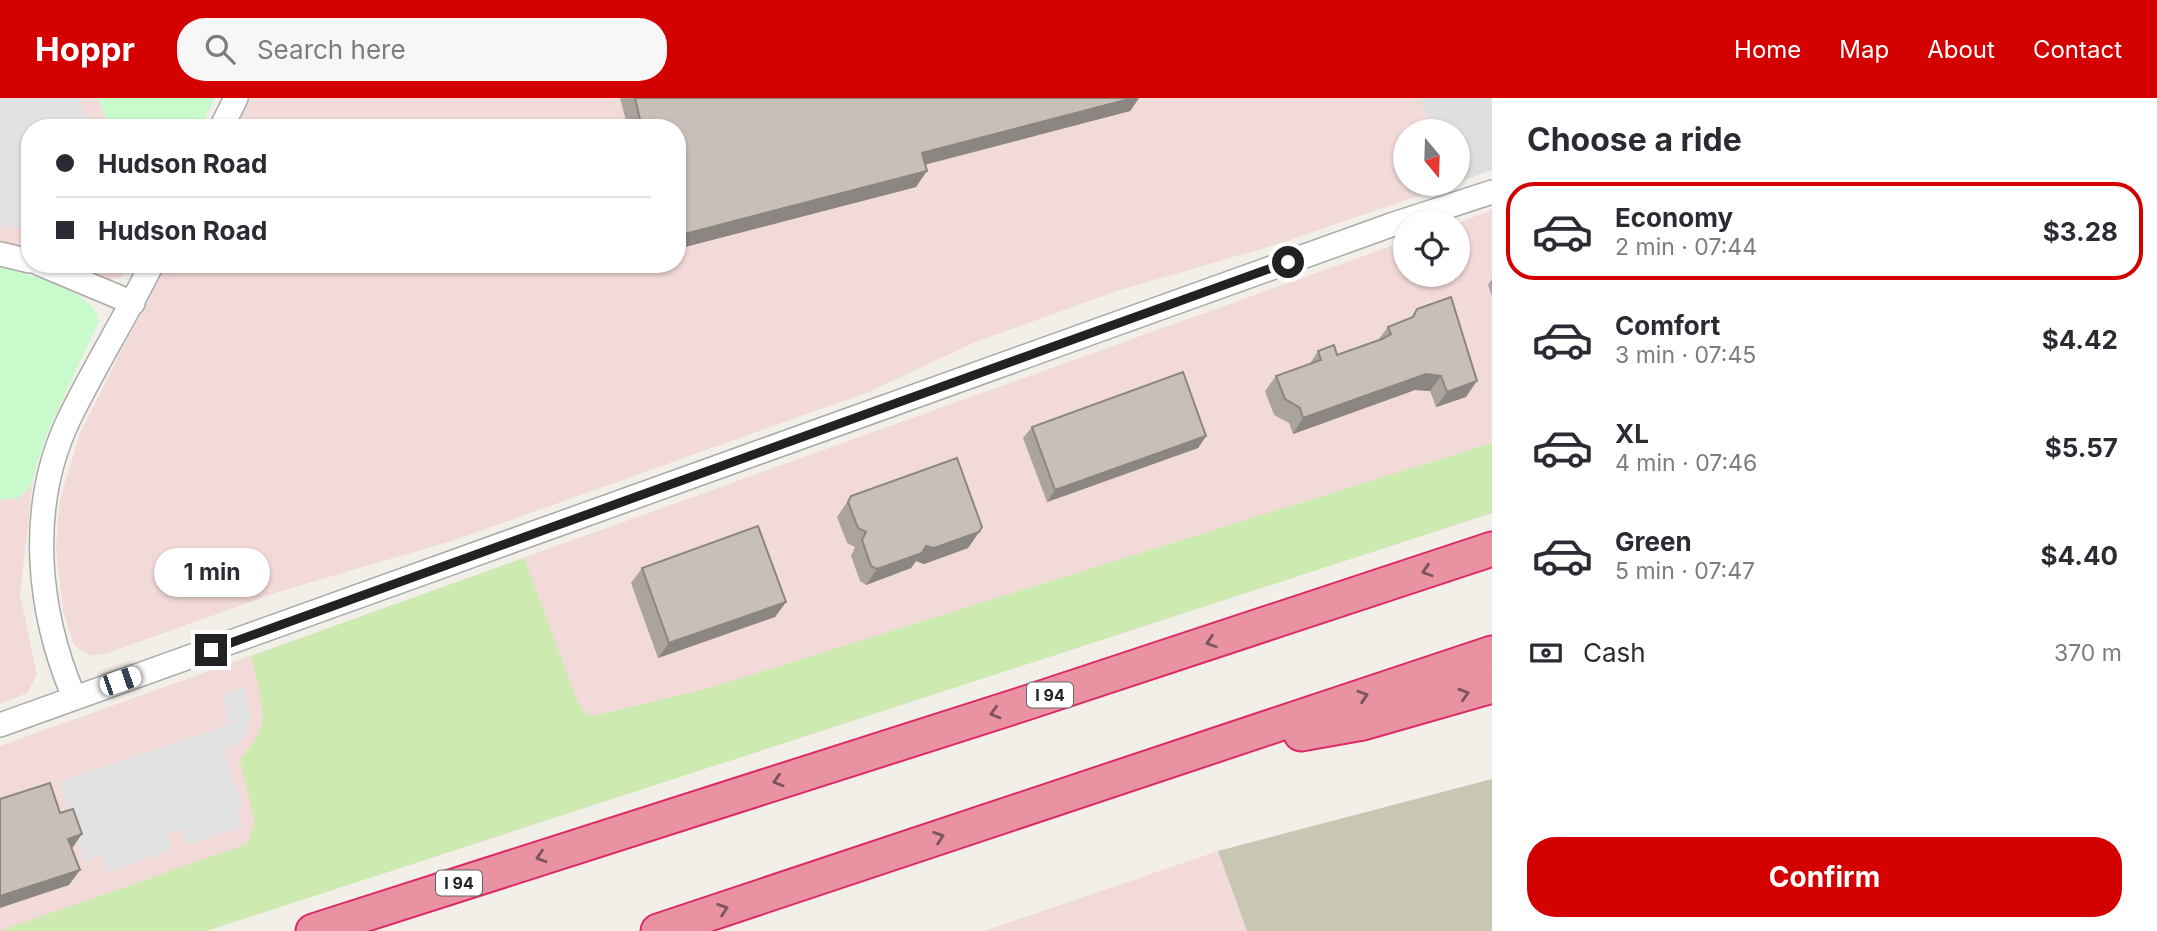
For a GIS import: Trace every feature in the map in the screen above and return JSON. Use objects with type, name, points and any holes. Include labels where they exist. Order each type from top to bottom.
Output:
[{"type":"highway","name":"I 94","points":[[313,931],[1026,703],[1492,549]]},
{"type":"highway","points":[[658,931],[1492,653]]},
{"type":"highway","points":[[1182,755],[1363,723],[1492,686]]},
{"type":"street","points":[[226,119],[236,98]]},
{"type":"street","points":[[0,725],[1391,225],[1492,192]]},
{"type":"street","points":[[0,254],[21,259]]},
{"type":"street","points":[[61,273],[133,303]]},
{"type":"street","points":[[74,697],[59,662],[49,617],[41,572],[42,519],[51,471],[68,421],[148,273]]},
{"type":"shaded area","points":[[0,98],[98,98],[106,119],[21,119],[21,247],[0,242]]},
{"type":"shaded area","points":[[0,98],[78,98],[88,119],[21,119],[21,229],[0,225]]},
{"type":"shaded area","points":[[249,98],[1419,98],[1427,119],[1393,119],[1393,196],[1418,196],[1281,243],[1117,291],[973,343],[871,391],[455,540],[278,592],[108,653],[90,656],[74,645],[63,611],[56,547],[60,500],[80,433],[160,273],[686,273],[686,119],[238,119]]},
{"type":"shaded area","points":[[1419,98],[1492,98],[1492,170],[1470,178],[1470,119],[1427,119]]},
{"type":"shaded area","points":[[1492,210],[1492,513],[206,931],[0,931],[0,746],[1393,245],[1393,287],[1470,287],[1470,218]]},
{"type":"shaded area","points":[[91,273],[124,273],[121,277],[106,280]]},
{"type":"shaded area","points":[[33,480],[20,595],[37,675],[27,693],[0,704],[0,500],[18,498],[29,489]]},
{"type":"shaded area","points":[[242,687],[251,711],[250,726],[239,742],[224,751],[242,805],[237,811],[243,826],[188,845],[182,829],[168,834],[172,849],[108,872],[102,856],[85,862],[58,782],[230,724],[222,695]]},
{"type":"shaded area","points":[[1492,779],[1492,931],[1247,931],[1218,851]]},
{"type":"shaded area","points":[[1218,851],[1247,931],[984,931]]},
{"type":"green space","points":[[98,98],[215,98],[204,119],[106,119]]},
{"type":"green space","points":[[0,267],[42,279],[73,292],[95,310],[99,321],[48,430],[29,489],[18,498],[0,500]]},
{"type":"green space","points":[[1492,443],[1492,513],[206,931],[0,931],[247,844],[255,823],[240,760],[257,736],[263,721],[260,692],[251,656],[524,558],[576,698],[583,711],[594,716],[709,688]]},
{"type":"building","points":[[635,98],[1133,98],[922,153],[927,171],[686,234],[686,119],[640,119]]},
{"type":"building","points":[[1451,297],[1477,381],[1447,392],[1441,376],[1426,374],[1303,418],[1300,408],[1285,399],[1276,376],[1321,360],[1318,351],[1334,345],[1337,355],[1382,339],[1391,334],[1388,327],[1413,317],[1417,309]]},
{"type":"building","points":[[1183,372],[1206,436],[1055,490],[1032,427]]},
{"type":"building","points":[[957,458],[982,527],[979,532],[934,548],[926,546],[922,553],[877,569],[871,566],[862,540],[866,532],[858,528],[848,502],[851,496]]},
{"type":"building","points":[[758,526],[786,602],[669,643],[642,568]]},
{"type":"building","points":[[50,783],[60,813],[73,809],[82,834],[68,839],[80,870],[0,896],[0,799]]},
{"type":"route","points":[[211,650],[1288,262]]}]
